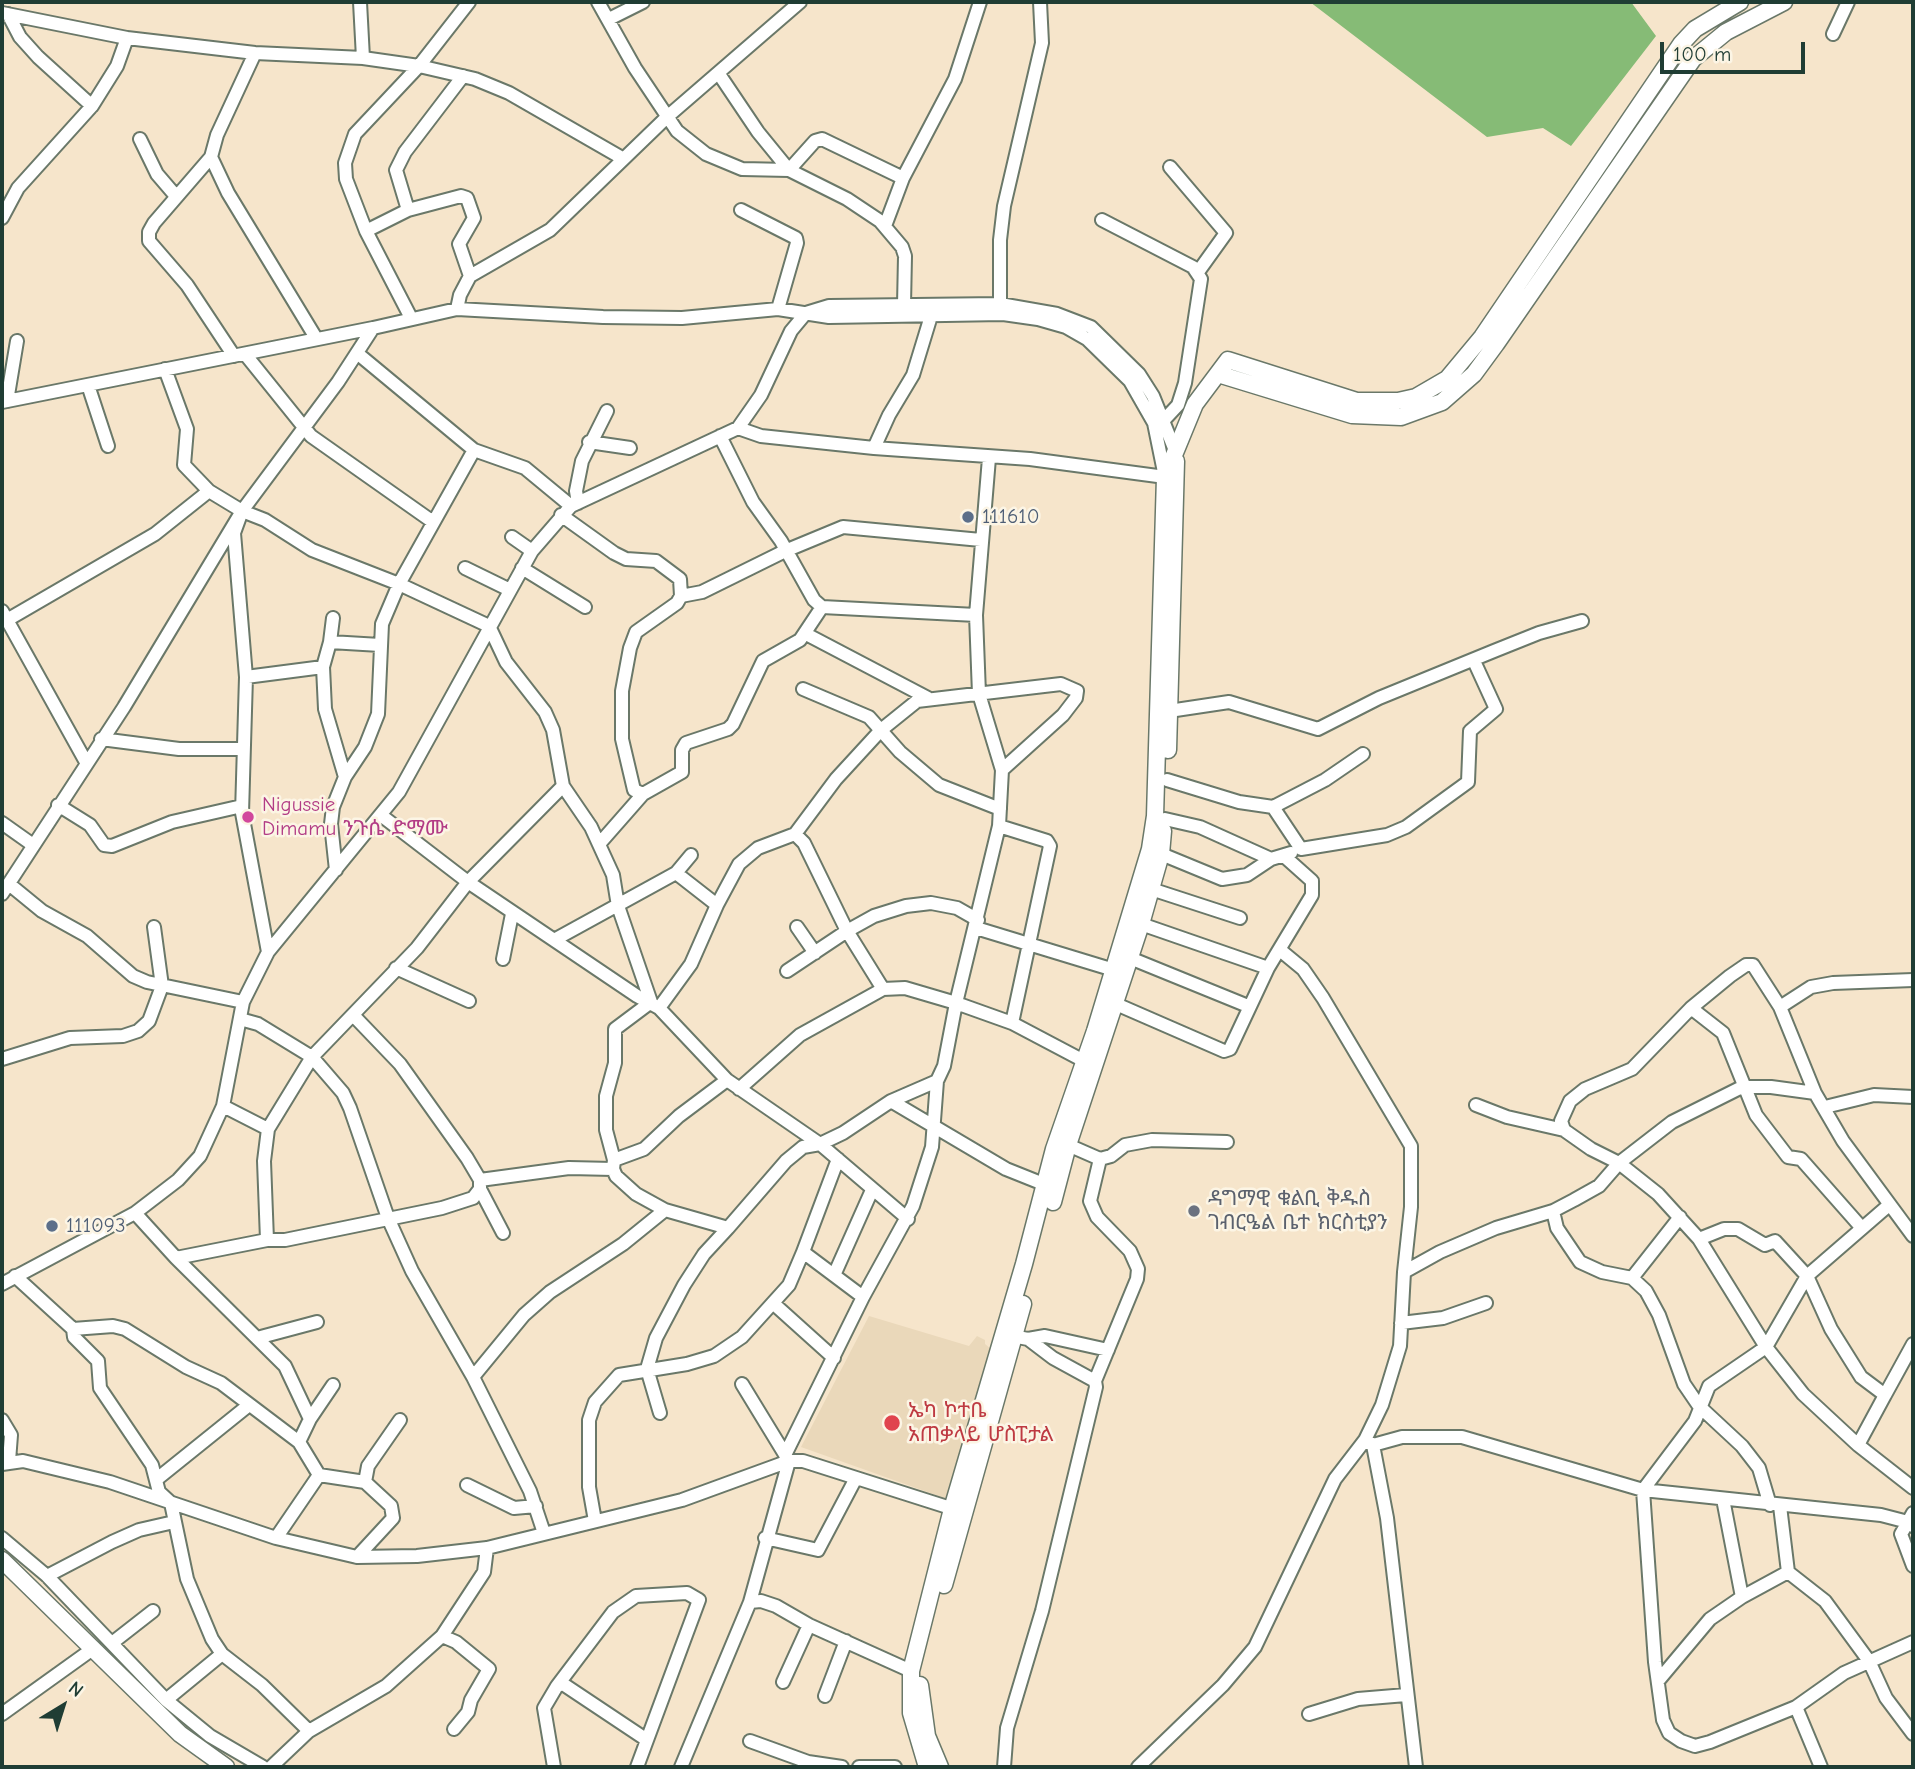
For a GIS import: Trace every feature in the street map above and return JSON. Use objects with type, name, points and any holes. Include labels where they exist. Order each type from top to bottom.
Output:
[{"type":"main road","points":[[927,1767],[916,1739],[911,1713],[911,1671],[958,1510],[1015,1337],[1068,1144],[1116,1004],[1151,889],[1156,851],[1165,477],[1195,404],[1228,360],[1357,401],[1398,401],[1433,389],[1462,364],[1482,337],[1681,44],[1695,29],[1740,2]]},
{"type":"main road","points":[[1218,374],[1352,415],[1401,417],[1442,402],[1474,374],[1496,344],[1693,59],[1726,32],[1784,2]]},
{"type":"main road","points":[[1015,1337],[1046,1185],[1067,1106],[1165,819],[1176,453]]},
{"type":"main road","points":[[940,1767],[927,1736],[922,1712],[921,1671],[958,1510]]},
{"type":"main road","points":[[2,1560],[180,1734],[226,1767]]},
{"type":"street","points":[[360,2],[363,58]]},
{"type":"street","points":[[411,318],[366,230],[346,179],[348,149],[361,127],[419,65],[469,2]]},
{"type":"street","points":[[598,2],[635,68],[667,117],[677,131],[706,154],[742,170],[789,170],[815,141],[822,139],[903,178]]},
{"type":"street","points":[[609,19],[643,2]]},
{"type":"street","points":[[457,309],[460,295],[470,276],[550,230],[622,158],[800,2]]},
{"type":"street","points":[[885,226],[903,178],[955,79],[980,2]]},
{"type":"street","points":[[1000,304],[1000,240],[1004,206],[1042,43],[1040,2]]},
{"type":"street","points":[[1832,34],[1848,2]]},
{"type":"street","points":[[5,14],[127,38],[256,53],[363,58],[419,65],[463,76],[509,93],[622,158]]},
{"type":"street","points":[[5,14],[20,37],[38,57],[92,106]]},
{"type":"street","points":[[2,218],[18,188],[92,106],[117,66],[127,38]]},
{"type":"street","points":[[256,53],[217,135],[211,157],[175,195],[149,232],[149,241],[187,285],[240,355],[311,436],[433,522]]},
{"type":"street","points":[[719,74],[758,132],[789,170],[856,204],[885,226],[905,256],[904,305]]},
{"type":"street","points":[[408,210],[396,170],[405,152],[463,76]]},
{"type":"street","points":[[140,139],[157,174],[175,195]]},
{"type":"street","points":[[211,157],[228,194],[316,338]]},
{"type":"street","points":[[1170,167],[1226,233],[1198,272]]},
{"type":"street","points":[[366,230],[408,210],[461,196],[467,198],[474,218],[459,244],[470,276]]},
{"type":"street","points":[[741,209],[796,238],[797,243],[778,309]]},
{"type":"street","points":[[1101,220],[1198,272],[1201,279],[1185,383],[1178,405],[1164,420]]},
{"type":"street","points":[[18,341],[4,402],[457,309],[682,318],[778,309],[829,317],[931,316],[986,310],[1000,304],[1057,314],[1091,327],[1139,374],[1164,420],[1176,453]]},
{"type":"street","points":[[570,508],[738,428],[761,395],[791,331],[806,313],[829,306],[904,305],[986,310],[1066,327],[1087,339],[1111,359],[1144,401],[1154,423],[1165,477],[1030,459],[989,458],[761,436],[738,428]]},
{"type":"street","points":[[874,448],[889,415],[914,375],[931,316]]},
{"type":"street","points":[[243,1002],[133,976],[87,936],[5,889],[124,707],[242,511],[373,328]]},
{"type":"street","points":[[357,353],[474,450],[525,468],[570,508],[614,553],[626,559],[656,561],[665,566],[680,579],[681,596]]},
{"type":"street","points":[[165,369],[187,429],[185,468],[209,491],[242,511],[265,520],[312,550],[399,584],[489,626],[506,662],[539,704],[553,730],[563,786],[600,843],[613,875],[618,906],[655,1005]]},
{"type":"street","points":[[88,385],[108,446]]},
{"type":"street","points":[[2,1284],[135,1213],[178,1180],[200,1156],[223,1106],[243,1002],[268,952],[399,792],[532,551],[570,508],[589,442],[607,411]]},
{"type":"street","points":[[720,436],[753,502],[814,600],[822,607],[976,615]]},
{"type":"street","points":[[589,442],[630,448]]},
{"type":"street","points":[[337,870],[331,824],[333,807],[345,777],[365,747],[378,714],[382,624],[399,584],[474,450]]},
{"type":"street","points":[[681,1767],[750,1602],[787,1458],[818,1385],[863,1297],[908,1219],[932,1147],[937,1081],[944,1066],[999,826],[1002,770],[979,694],[976,615],[989,458]]},
{"type":"street","points":[[86,762],[5,616],[156,534],[209,491]]},
{"type":"street","points":[[242,511],[234,533],[238,548],[246,677],[242,806],[255,892],[268,952]]},
{"type":"street","points":[[643,794],[634,790],[622,739],[622,691],[631,638],[642,627],[668,611],[681,596],[702,592],[785,551],[843,527],[981,540]]},
{"type":"street","points":[[512,537],[532,551]]},
{"type":"street","points":[[465,568],[510,590]]},
{"type":"street","points":[[522,568],[585,607]]},
{"type":"street","points":[[600,843],[643,794],[682,772],[682,750],[686,743],[728,729],[763,661],[794,645],[806,634],[822,607]]},
{"type":"street","points":[[333,618],[323,667],[325,709],[345,777]]},
{"type":"street","points":[[1169,711],[1229,702],[1318,729],[1379,698],[1474,662],[1539,633],[1582,621]]},
{"type":"street","points":[[806,634],[928,698]]},
{"type":"street","points":[[330,642],[380,645]]},
{"type":"street","points":[[1156,851],[1222,879],[1247,875],[1277,858],[1301,849],[1387,835],[1406,827],[1465,786],[1469,777],[1470,731],[1496,709],[1474,662]]},
{"type":"street","points":[[246,677],[323,667]]},
{"type":"street","points":[[728,1228],[665,1210],[636,1194],[616,1176],[606,1130],[606,1096],[615,1063],[615,1029],[655,1005],[691,964],[717,905],[748,854],[794,834],[836,779],[881,730],[917,701],[1061,684],[1077,691],[1076,698],[1063,715],[1002,770]]},
{"type":"street","points":[[803,689],[855,709],[939,785],[1000,809]]},
{"type":"street","points":[[101,739],[179,749],[242,749]]},
{"type":"street","points":[[1167,780],[1239,802],[1273,807],[1325,780],[1363,754]]},
{"type":"street","points":[[267,1240],[264,1161],[268,1129],[312,1057],[417,948],[468,882],[563,786]]},
{"type":"street","points":[[58,805],[90,825],[104,845],[112,846],[172,822],[242,806]]},
{"type":"street","points":[[1273,807],[1301,849]]},
{"type":"street","points":[[382,816],[512,914],[655,1005],[727,1080],[821,1144],[908,1219]]},
{"type":"street","points":[[1116,1004],[1224,1051],[1233,1046],[1248,1006],[1312,888],[1308,876],[1277,858],[1200,827],[1165,819]]},
{"type":"street","points":[[2,822],[33,845]]},
{"type":"street","points":[[999,826],[1047,841],[1050,846],[1012,1023]]},
{"type":"street","points":[[794,834],[804,843],[847,931],[883,989]]},
{"type":"street","points":[[554,940],[676,873],[691,855]]},
{"type":"street","points":[[676,873],[717,905]]},
{"type":"street","points":[[1151,889],[1240,918]]},
{"type":"street","points":[[787,971],[874,916],[931,903],[957,908],[977,924],[1114,970]]},
{"type":"street","points":[[503,959],[512,914]]},
{"type":"street","points":[[1141,924],[1268,968]]},
{"type":"street","points":[[2,1059],[69,1038],[138,1031],[149,1021],[162,985],[154,927]]},
{"type":"street","points":[[797,927],[815,953]]},
{"type":"street","points":[[1139,1767],[1223,1685],[1255,1647],[1335,1479],[1369,1442],[1393,1376],[1401,1323],[1411,1207],[1411,1146],[1316,988],[1303,969],[1280,950]]},
{"type":"street","points":[[1130,958],[1248,1006]]},
{"type":"street","points":[[1564,1130],[1561,1121],[1570,1101],[1585,1089],[1632,1069],[1690,1008],[1746,965],[1756,968],[1780,1007],[1815,1093],[1843,1141],[1913,1236]]},
{"type":"street","points":[[396,968],[469,1001]]},
{"type":"street","points":[[1780,1007],[1811,988],[1833,983],[1913,980]]},
{"type":"street","points":[[738,1089],[800,1035],[883,989],[905,988],[957,1003],[1012,1023],[1084,1061]]},
{"type":"street","points":[[1690,1008],[1723,1033],[1742,1087],[1756,1115],[1788,1157],[1801,1159],[1861,1227]]},
{"type":"street","points":[[353,1015],[400,1064],[480,1184],[503,1233]]},
{"type":"street","points":[[240,1019],[258,1024],[312,1057],[343,1093],[388,1218],[423,1293],[473,1377],[536,1506],[544,1533]]},
{"type":"street","points":[[480,1184],[569,1168],[613,1165],[644,1149],[679,1116],[727,1080]]},
{"type":"street","points":[[660,1413],[647,1369],[670,1308],[704,1254],[786,1161],[803,1147],[821,1144],[891,1101],[937,1081]]},
{"type":"street","points":[[1404,1272],[1496,1228],[1553,1211],[1599,1186],[1619,1163],[1672,1122],[1742,1087],[1815,1093]]},
{"type":"street","points":[[1825,1107],[1874,1095],[1913,1097]]},
{"type":"street","points":[[891,1101],[1006,1169],[1046,1185]]},
{"type":"street","points":[[1476,1105],[1507,1117],[1564,1130],[1606,1159],[1619,1163],[1680,1217],[1699,1239],[1766,1347],[1803,1394],[1858,1446],[1913,1488]]},
{"type":"street","points":[[223,1106],[268,1129]]},
{"type":"street","points":[[1068,1144],[1100,1159],[1111,1156],[1125,1144],[1152,1140],[1227,1142]]},
{"type":"street","points":[[1004,1767],[1007,1728],[1042,1611],[1095,1399],[1095,1381],[1137,1279],[1138,1269],[1130,1251],[1097,1217],[1090,1201],[1100,1159]]},
{"type":"street","points":[[595,1521],[587,1451],[589,1420],[595,1402],[619,1375],[687,1364],[714,1356],[742,1337],[789,1285],[838,1160]]},
{"type":"street","points":[[176,1258],[267,1240],[285,1240],[460,1204],[473,1198],[480,1184]]},
{"type":"street","points":[[835,1273],[872,1189]]},
{"type":"street","points":[[1889,1205],[1807,1276],[1766,1347],[1709,1386],[1695,1421],[1643,1490],[1659,1705],[1669,1733],[1695,1746],[1796,1707],[1823,1686],[1868,1661],[1913,1642]]},
{"type":"street","points":[[473,1377],[524,1315],[550,1292],[623,1244],[665,1210]]},
{"type":"street","points":[[1553,1211],[1556,1228],[1580,1262],[1591,1269],[1632,1278],[1646,1291],[1659,1315],[1684,1384],[1699,1406],[1742,1446],[1759,1468],[1775,1505],[1788,1572],[1804,1581],[1825,1601],[1868,1661],[1886,1698],[1913,1734]]},
{"type":"street","points":[[135,1213],[176,1258],[285,1366],[310,1419]]},
{"type":"street","points":[[1632,1278],[1680,1217]]},
{"type":"street","points":[[1699,1239],[1724,1229],[1738,1229],[1765,1245],[1775,1241],[1807,1276],[1830,1329],[1861,1377],[1885,1395]]},
{"type":"street","points":[[803,1252],[835,1273],[863,1297]]},
{"type":"street","points":[[15,1276],[73,1329],[74,1337],[98,1361],[100,1388],[152,1465],[159,1492],[171,1503],[195,1601],[222,1654],[262,1685],[309,1731]]},
{"type":"street","points":[[1401,1323],[1443,1318],[1486,1303]]},
{"type":"street","points":[[774,1304],[834,1358]]},
{"type":"street","points":[[257,1338],[317,1322]]},
{"type":"street","points":[[73,1329],[113,1326],[125,1329],[186,1367],[221,1383],[299,1442],[319,1475]]},
{"type":"street","points":[[1015,1337],[1045,1336],[1108,1350]]},
{"type":"street","points":[[1015,1337],[1095,1381]]},
{"type":"street","points":[[1858,1446],[1913,1344]]},
{"type":"street","points":[[742,1384],[787,1458]]},
{"type":"street","points":[[299,1442],[310,1419],[333,1385]]},
{"type":"street","points":[[157,1479],[249,1405]]},
{"type":"street","points":[[2,1420],[11,1435],[5,1463],[23,1461],[110,1482],[276,1538],[357,1557],[417,1556],[487,1548],[682,1500],[787,1458],[958,1510]]},
{"type":"street","points":[[365,1482],[368,1466],[400,1420]]},
{"type":"street","points":[[1369,1442],[1402,1437],[1462,1437],[1643,1490],[1911,1520],[1901,1534],[1913,1566]]},
{"type":"street","points":[[1369,1442],[1387,1518],[1416,1767]]},
{"type":"street","points":[[319,1475],[365,1482],[391,1506],[394,1514],[357,1557]]},
{"type":"street","points":[[276,1538],[319,1475]]},
{"type":"street","points":[[765,1538],[818,1550],[856,1478]]},
{"type":"street","points":[[467,1485],[514,1508],[536,1506]]},
{"type":"street","points":[[1723,1499],[1742,1597]]},
{"type":"street","points":[[47,1576],[139,1530],[174,1522]]},
{"type":"street","points":[[2,1538],[47,1576],[166,1700],[210,1736],[263,1767]]},
{"type":"street","points":[[271,1767],[309,1731],[386,1686],[442,1636],[484,1572],[487,1548]]},
{"type":"street","points":[[1658,1681],[1710,1619],[1742,1597],[1788,1572]]},
{"type":"street","points":[[554,1767],[544,1708],[557,1686],[613,1612],[636,1595],[687,1593],[699,1601],[637,1767]]},
{"type":"street","points":[[750,1602],[761,1601],[776,1606],[809,1625],[911,1671]]},
{"type":"street","points":[[113,1643],[153,1611]]},
{"type":"street","points":[[783,1682],[809,1625]]},
{"type":"street","points":[[442,1636],[456,1642],[489,1669],[471,1700],[468,1712],[454,1729]]},
{"type":"street","points":[[825,1696],[846,1640]]},
{"type":"street","points":[[2,1714],[94,1648]]},
{"type":"street","points":[[166,1700],[222,1654]]},
{"type":"street","points":[[557,1686],[563,1684],[647,1740]]},
{"type":"street","points":[[1309,1714],[1357,1699],[1406,1695]]},
{"type":"street","points":[[1796,1707],[1821,1767]]},
{"type":"street","points":[[750,1741],[808,1762],[842,1767]]},
{"type":"street","points":[[859,1767],[893,1767]]},
{"type":"shaded area","name":"ኤካ ኮተቤ አጠቃላይ ሆስፒታል","points":[[869,1316],[969,1346],[977,1336],[985,1340],[985,1344],[991,1349],[950,1500],[801,1447]]},
{"type":"green space","points":[[1310,2],[1631,2],[1656,36],[1571,146],[1543,128],[1487,137]]},
{"type":"place","name":"111610","points":[[968,517]]},
{"type":"place","name":"Nigussie Dimamu ንጉሴ ድማሙ","points":[[248,817]]},
{"type":"place","name":"ዳግማዊ ቁልቢ ቅዱስ ገብርዔል ቤተ ክርስቲያን","points":[[1194,1211]]},
{"type":"place","name":"111093","points":[[52,1226]]},
{"type":"place","name":"ኤካ ኮተቤ አጠቃላይ ሆስፒታል","points":[[892,1423]]}]
